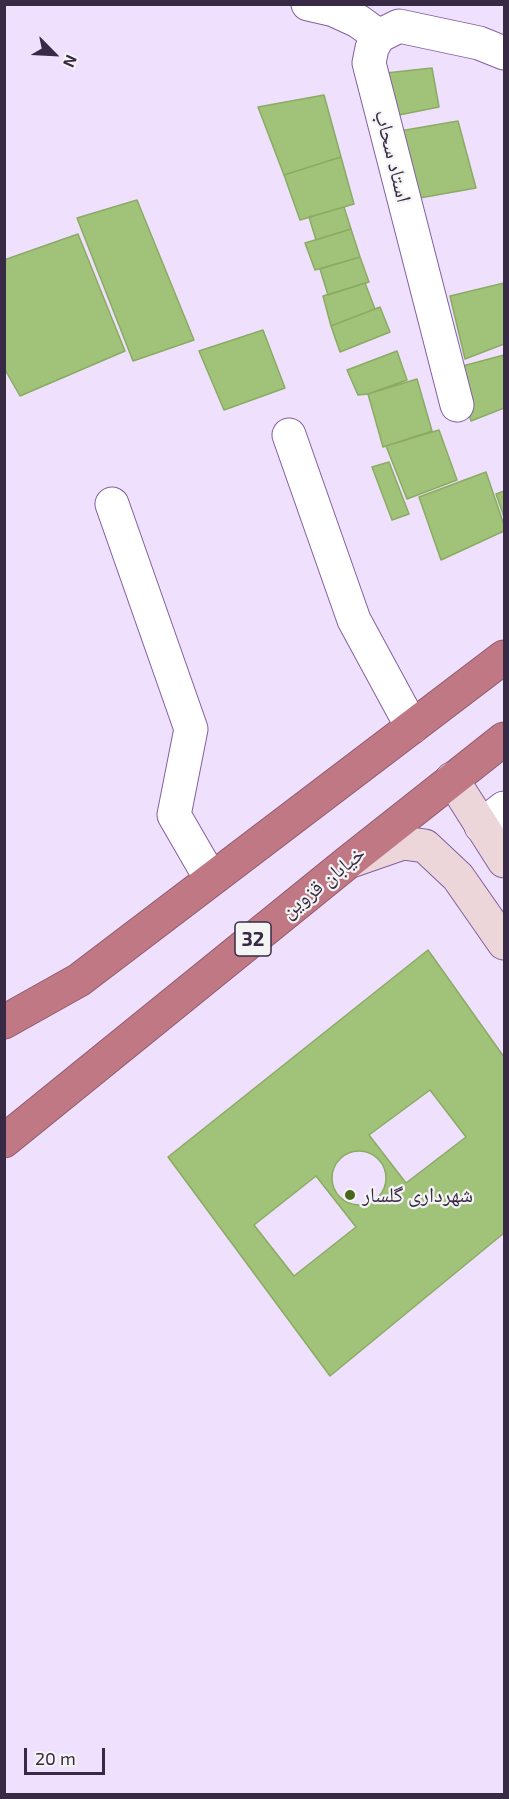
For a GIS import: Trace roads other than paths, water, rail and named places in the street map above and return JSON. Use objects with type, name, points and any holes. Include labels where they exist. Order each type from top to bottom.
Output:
[{"type":"highway","points":[[4,1022],[79,980],[504,657]]},
{"type":"highway","name":"خیابان قزوین","points":[[4,1141],[504,739]]},
{"type":"main road","points":[[452,779],[493,817],[503,858]]},
{"type":"main road","points":[[347,863],[403,843],[426,846],[458,877],[504,943]]},
{"type":"main road","points":[[458,877],[463,860],[478,850],[503,858]]},
{"type":"street","points":[[308,4],[334,10],[358,21],[379,36],[399,26],[479,43],[504,53]]},
{"type":"street","name":"استاد سحاب","points":[[379,36],[372,48],[369,63],[457,405]]},
{"type":"street","points":[[289,435],[354,620],[412,727]]},
{"type":"street","points":[[112,504],[191,729],[174,815],[211,879]]},
{"type":"place","name":"شهرداری گلسار","points":[[350,1195]]}]
